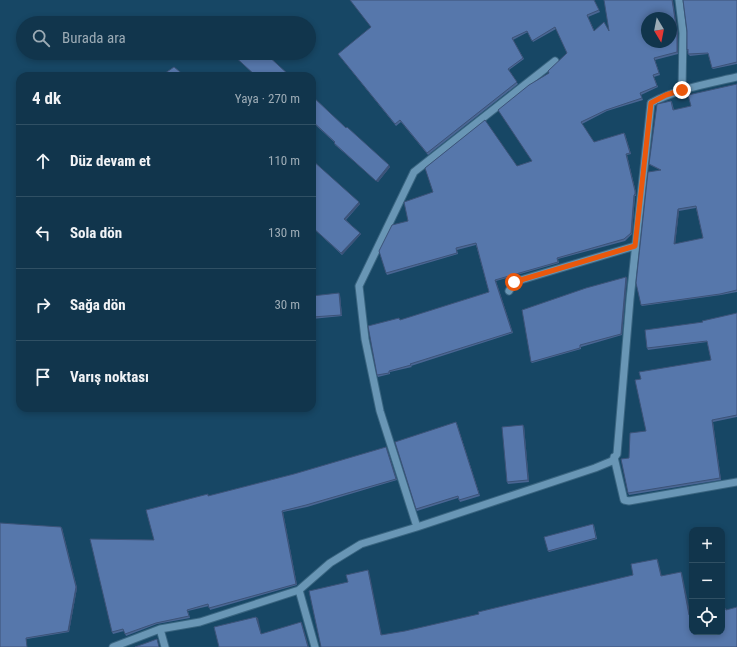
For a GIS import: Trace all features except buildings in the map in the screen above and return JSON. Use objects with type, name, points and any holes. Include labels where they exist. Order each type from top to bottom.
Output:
[{"type":"street","points":[[679,0],[683,33],[682,90]]},
{"type":"street","points":[[417,527],[380,411],[365,339],[359,286],[414,172],[555,61]]},
{"type":"street","points":[[113,647],[160,629],[200,622],[299,590],[330,563],[360,544],[417,527],[612,461],[617,454],[635,246],[651,103],[666,95],[682,90],[737,77]]},
{"type":"street","points":[[509,291],[514,282],[635,246]]},
{"type":"street","points":[[614,457],[624,500],[630,501],[737,482]]},
{"type":"street","points":[[299,590],[315,647]]},
{"type":"street","points":[[160,629],[165,647]]},
{"type":"route","points":[[514,282],[635,246],[651,103],[666,95],[682,90]]}]
